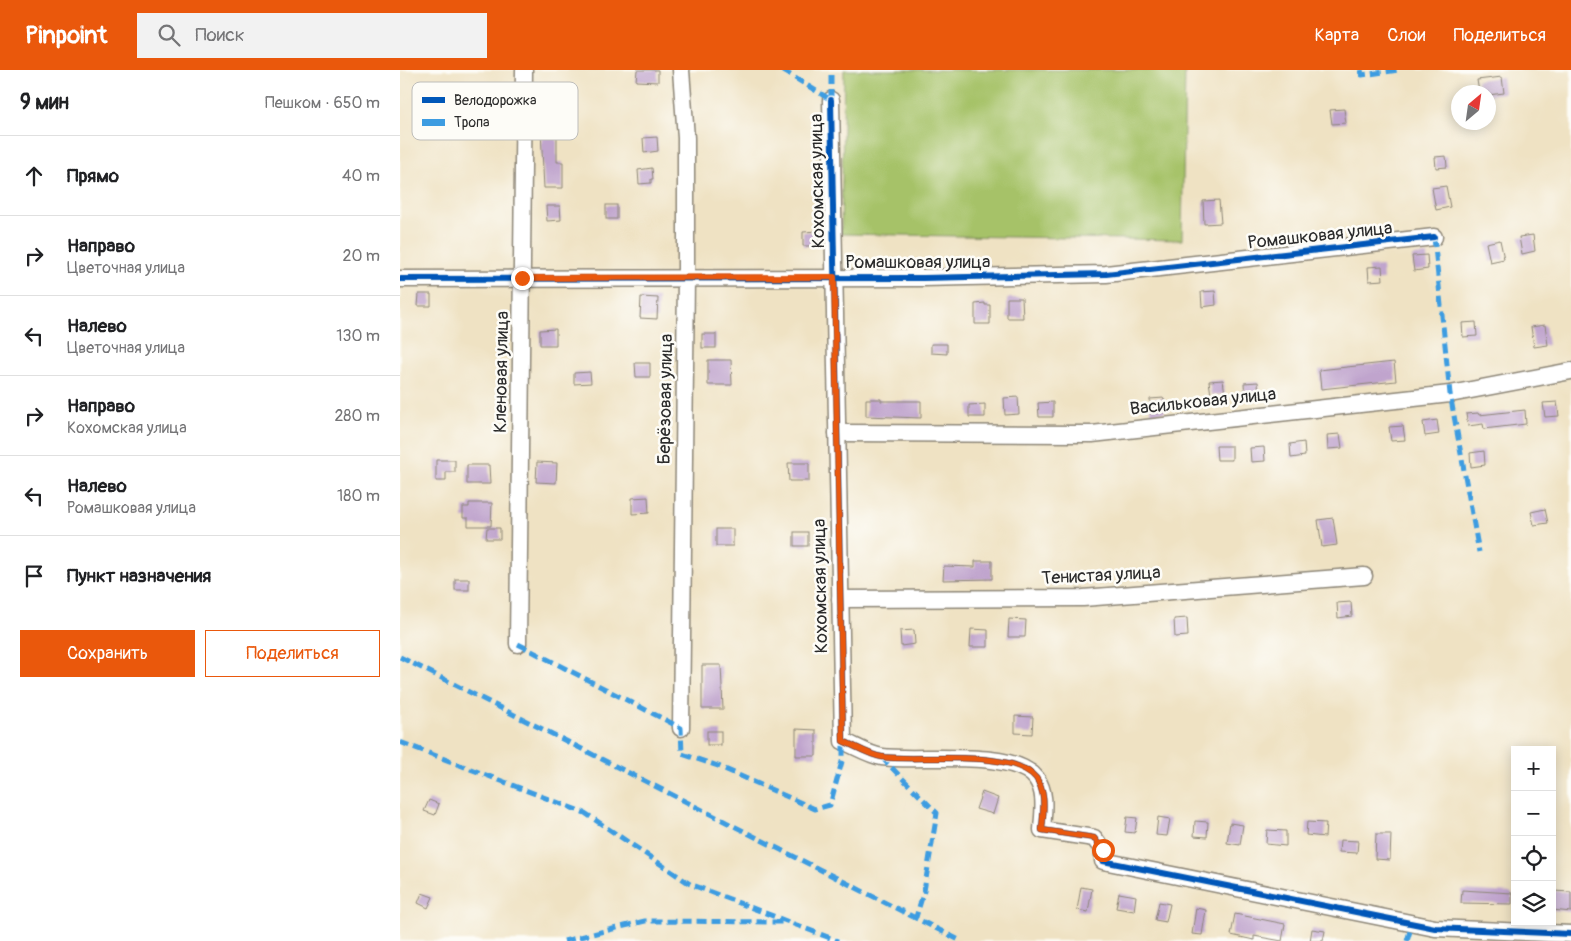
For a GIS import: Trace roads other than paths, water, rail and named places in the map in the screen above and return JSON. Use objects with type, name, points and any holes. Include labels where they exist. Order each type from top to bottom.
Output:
[{"type":"street","name":"Берёзовая улица","points":[[680,728],[686,278],[686,138],[682,70]]},
{"type":"street","name":"Кохомская улица","points":[[831,100],[843,741],[881,757],[990,760],[1018,768],[1035,777],[1043,792],[1042,830],[1094,838],[1103,850],[1103,861],[1435,928],[1571,934]]},
{"type":"street","name":"Кленовая улица","points":[[518,644],[523,140]]},
{"type":"street","name":"Ромашковая улица","points":[[400,279],[923,278],[1106,274],[1434,237]]},
{"type":"street","name":"Васильковая улица","points":[[837,433],[1092,434],[1450,394],[1571,371]]},
{"type":"street","name":"Тенистая улица","points":[[840,599],[1083,598],[1364,576]]}]
